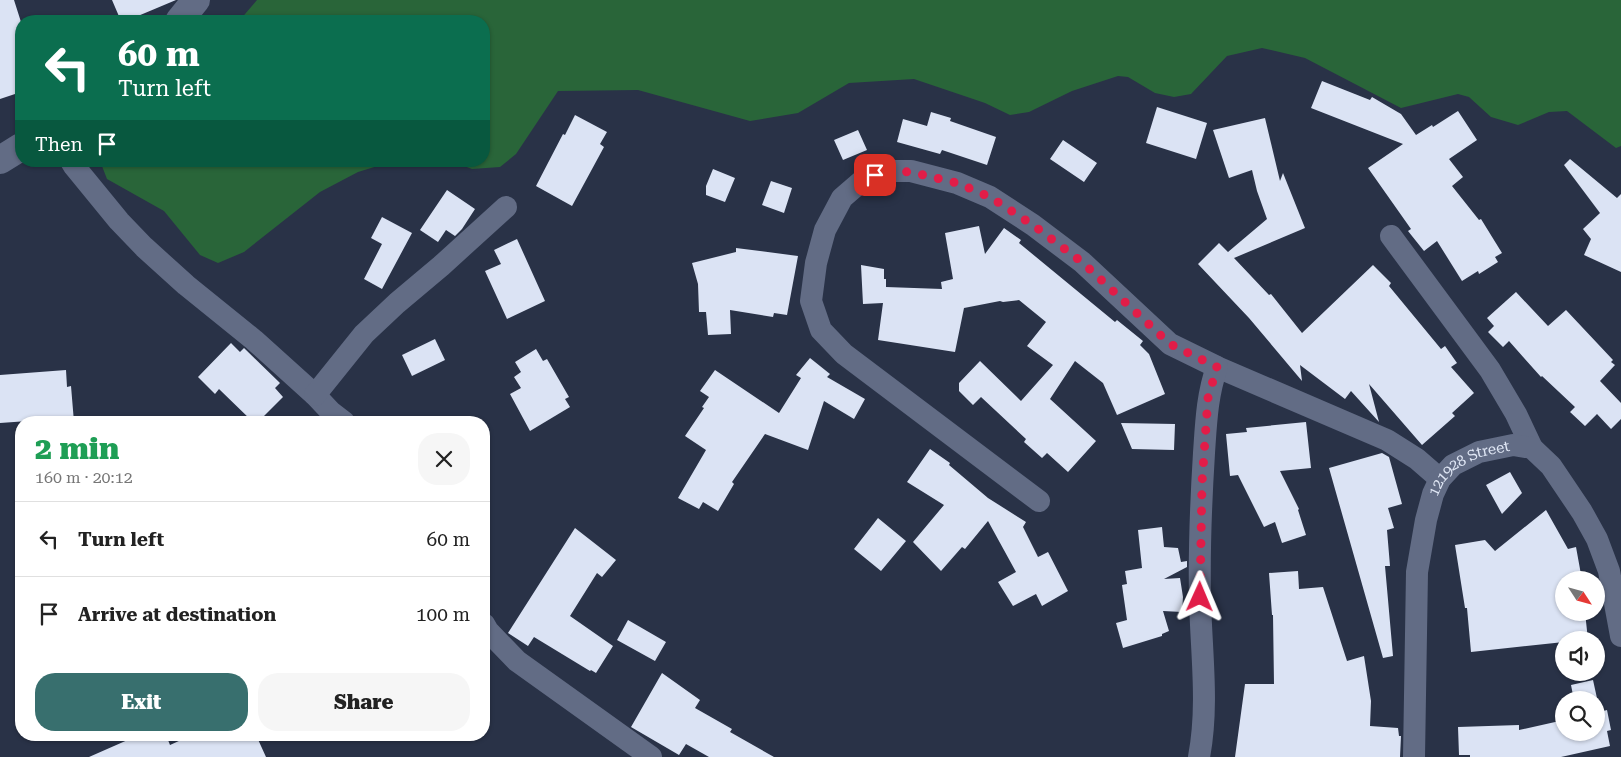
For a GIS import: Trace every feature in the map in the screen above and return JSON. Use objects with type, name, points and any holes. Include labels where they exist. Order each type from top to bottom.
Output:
[{"type":"street","points":[[184,15],[196,0]]},
{"type":"street","points":[[0,160],[15,151]]},
{"type":"street","points":[[75,167],[113,214],[144,247],[186,285],[254,340],[315,394],[336,416]]},
{"type":"street","points":[[1039,501],[844,354],[821,330],[811,301],[816,263],[825,230],[842,198],[864,179],[885,171],[911,172],[957,183],[990,197],[1033,225],[1082,262],[1170,344],[1217,367],[1387,440],[1417,459],[1440,479]]},
{"type":"street","points":[[315,394],[364,334],[397,302],[441,266],[506,207]]},
{"type":"street","points":[[1391,236],[1490,370],[1516,414],[1532,448]]},
{"type":"street","points":[[1199,757],[1203,738],[1204,697],[1200,597],[1202,483],[1208,398],[1217,367]]},
{"type":"street","name":"121928 Street","points":[[1414,757],[1417,572],[1432,494],[1440,479],[1453,465],[1479,452],[1513,445],[1532,448],[1551,466],[1582,512],[1597,539],[1609,571],[1621,636]]},
{"type":"street","points":[[490,633],[517,662],[652,757]]},
{"type":"green space","points":[[257,0],[1621,0],[1621,146],[1616,148],[1567,111],[1549,112],[1518,125],[1491,117],[1469,97],[1458,94],[1401,108],[1305,58],[1262,48],[1227,56],[1191,94],[1174,97],[1155,93],[1128,77],[1118,76],[1072,91],[1029,112],[1010,115],[985,103],[914,79],[849,83],[798,113],[750,121],[638,90],[558,91],[516,154],[500,167],[472,169],[467,167],[490,167],[490,15],[244,15]]},
{"type":"green space","points":[[102,167],[374,167],[358,172],[320,192],[244,252],[218,263],[200,255],[164,211],[107,179]]},
{"type":"building","points":[[0,0],[14,0],[19,15],[15,15],[15,94],[0,99]]},
{"type":"building","points":[[112,0],[176,0],[140,15],[118,15]]},
{"type":"building","points":[[1322,81],[1370,100],[1372,97],[1401,114],[1416,135],[1458,111],[1477,140],[1449,159],[1463,177],[1452,186],[1479,220],[1481,219],[1502,253],[1495,257],[1498,262],[1479,274],[1478,271],[1462,281],[1437,241],[1424,251],[1408,231],[1411,229],[1368,168],[1403,144],[1311,108]]},
{"type":"building","points":[[1157,107],[1207,123],[1196,159],[1146,143]]},
{"type":"building","points":[[931,112],[951,118],[950,121],[996,137],[987,165],[942,150],[940,154],[897,142],[903,119],[927,126]]},
{"type":"building","points":[[575,115],[607,132],[600,144],[604,147],[572,206],[536,186]]},
{"type":"building","points":[[1265,118],[1280,181],[1283,173],[1305,228],[1234,258],[1269,295],[1271,294],[1302,333],[1373,265],[1391,283],[1389,286],[1441,349],[1445,346],[1457,363],[1451,367],[1474,393],[1452,413],[1455,416],[1422,445],[1369,384],[1379,422],[1351,391],[1345,399],[1300,365],[1302,381],[1249,318],[1198,264],[1219,243],[1228,252],[1267,219],[1252,170],[1229,178],[1213,130]]},
{"type":"building","points":[[858,130],[867,150],[843,160],[834,140]]},
{"type":"building","points":[[1063,140],[1097,163],[1084,182],[1050,159]]},
{"type":"building","points":[[1570,159],[1617,198],[1621,194],[1621,272],[1584,255],[1591,239],[1583,229],[1600,213],[1564,165]]},
{"type":"building","points":[[713,169],[735,178],[725,202],[706,195],[706,186]]},
{"type":"building","points":[[771,181],[792,188],[784,213],[762,205]]},
{"type":"building","points":[[447,190],[475,209],[455,236],[446,230],[438,242],[420,230]]},
{"type":"building","points":[[382,217],[412,233],[382,289],[364,279],[382,244],[371,238]]},
{"type":"building","points":[[979,226],[985,254],[1004,228],[1021,240],[1019,243],[1115,322],[1117,320],[1143,341],[1140,345],[1149,354],[1165,394],[1117,415],[1103,383],[1075,361],[1050,399],[1096,441],[1068,472],[1047,453],[1042,458],[1024,442],[1026,439],[981,397],[973,405],[959,391],[959,383],[980,361],[1021,401],[1053,365],[1027,346],[1046,322],[1019,300],[1000,301],[964,308],[955,352],[878,340],[883,303],[863,304],[861,265],[884,269],[886,287],[942,289],[941,282],[953,279],[945,233]]},
{"type":"building","points":[[517,239],[545,301],[507,319],[485,271],[501,264],[494,250]]},
{"type":"building","points":[[736,248],[798,256],[787,315],[774,313],[773,317],[730,310],[731,334],[708,335],[706,312],[699,312],[698,284],[692,263],[736,252]]},
{"type":"building","points":[[1516,292],[1548,326],[1566,310],[1613,360],[1611,362],[1615,365],[1600,381],[1621,403],[1621,419],[1611,429],[1597,414],[1585,426],[1570,412],[1575,407],[1541,377],[1509,341],[1503,347],[1488,332],[1494,326],[1487,318]]},
{"type":"building","points":[[435,339],[445,360],[412,376],[402,355]]},
{"type":"building","points":[[231,343],[240,352],[244,348],[280,383],[275,388],[283,397],[264,416],[247,416],[219,389],[215,394],[198,377]]},
{"type":"building","points":[[536,349],[543,361],[547,359],[569,397],[565,399],[570,407],[530,431],[510,394],[521,388],[514,377],[521,372],[515,362]]},
{"type":"building","points":[[810,358],[830,374],[827,377],[865,399],[854,419],[824,401],[808,450],[765,434],[732,482],[734,484],[718,511],[703,502],[699,509],[678,498],[706,450],[685,436],[704,408],[702,407],[709,397],[700,391],[715,370],[779,413],[801,378],[796,375]]},
{"type":"building","points":[[66,370],[67,387],[71,386],[74,416],[15,416],[15,422],[0,423],[0,375]]},
{"type":"building","points":[[1306,422],[1311,468],[1280,471],[1299,509],[1306,535],[1282,543],[1275,522],[1264,527],[1238,475],[1230,476],[1226,434],[1247,432],[1246,428]]},
{"type":"building","points":[[1121,423],[1175,424],[1174,450],[1132,449]]},
{"type":"building","points":[[930,449],[950,463],[949,465],[988,498],[1026,522],[1023,527],[1038,557],[1048,552],[1068,591],[1042,606],[1036,594],[1013,606],[998,582],[1016,572],[988,521],[965,549],[962,547],[941,571],[913,542],[944,505],[907,482]]},
{"type":"building","points":[[1382,453],[1389,457],[1402,504],[1388,508],[1394,528],[1387,530],[1390,566],[1385,566],[1393,656],[1383,658],[1329,468]]},
{"type":"building","points":[[1510,472],[1522,493],[1502,514],[1486,485]]},
{"type":"building","points":[[1546,510],[1568,549],[1576,547],[1580,571],[1555,571],[1555,621],[1586,621],[1587,631],[1555,631],[1555,643],[1471,652],[1467,608],[1465,608],[1455,545],[1485,540],[1495,551]]},
{"type":"building","points":[[878,518],[906,541],[881,571],[854,549]]},
{"type":"building","points":[[1162,527],[1164,547],[1178,548],[1181,562],[1187,561],[1187,567],[1164,579],[1180,578],[1183,597],[1182,612],[1163,611],[1169,631],[1162,634],[1162,636],[1123,648],[1116,623],[1127,620],[1122,585],[1127,584],[1125,571],[1142,568],[1138,530]]},
{"type":"building","points":[[575,528],[616,560],[602,577],[597,573],[570,616],[613,646],[596,673],[534,637],[528,646],[508,633]]},
{"type":"building","points":[[1298,571],[1299,589],[1323,587],[1347,661],[1364,656],[1371,701],[1370,726],[1398,728],[1399,736],[1401,736],[1400,757],[1235,757],[1245,684],[1274,684],[1273,615],[1269,573]]},
{"type":"building","points":[[628,620],[666,642],[655,661],[617,640]]},
{"type":"building","points":[[662,673],[700,700],[695,708],[732,729],[730,732],[774,757],[709,757],[686,744],[679,755],[631,727]]},
{"type":"building","points":[[1593,681],[1595,691],[1572,691],[1571,685]]},
{"type":"building","points":[[1607,710],[1611,730],[1607,731],[1610,746],[1561,757],[1470,757],[1470,755],[1459,755],[1458,727],[1519,725],[1519,730],[1555,722],[1555,741],[1605,741],[1605,711]]},
{"type":"building","points":[[125,741],[168,741],[170,745],[179,741],[259,741],[266,757],[89,757]]},
{"type":"route","points":[[875,175],[885,171],[911,172],[957,183],[990,197],[1033,225],[1082,262],[1170,344],[1217,367],[1208,398],[1202,483],[1200,597]]}]
